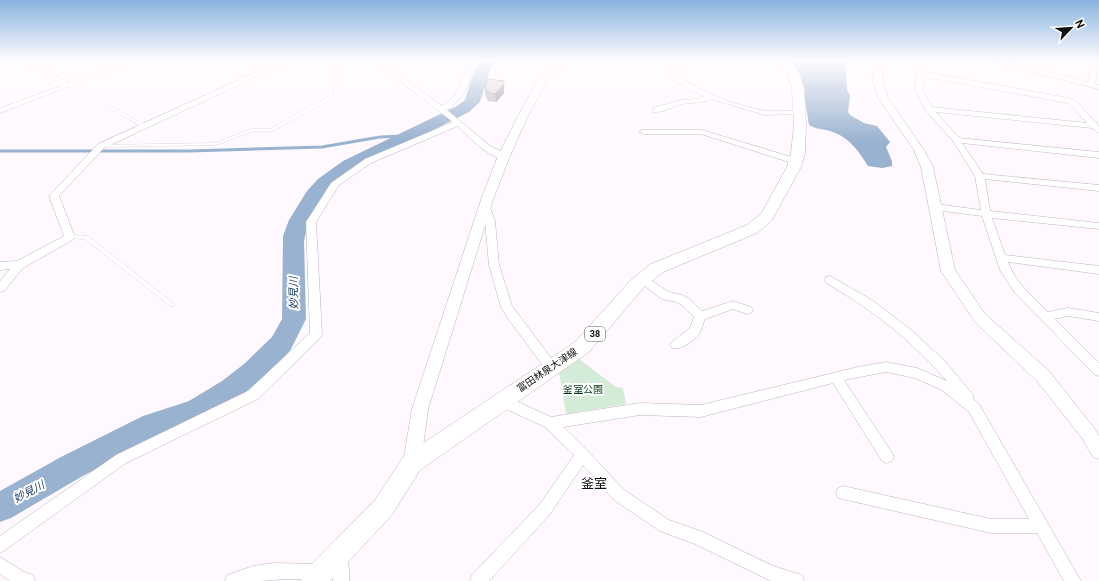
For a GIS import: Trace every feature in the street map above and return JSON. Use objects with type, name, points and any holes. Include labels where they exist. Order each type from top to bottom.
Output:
[{"type":"main road","name":"富田林泉大津線","points":[[318,577],[383,508],[412,463],[582,346],[638,283],[657,268],[752,229],[767,217],[795,162],[798,153],[798,88]]},
{"type":"street","points":[[0,111],[61,88]]},
{"type":"street","points":[[0,288],[19,265],[70,237],[54,196],[101,146],[227,88]]},
{"type":"street","points":[[413,88],[459,123],[488,148],[504,156]]},
{"type":"street","points":[[442,110],[454,102],[462,88]]},
{"type":"street","points":[[412,463],[420,409],[485,208],[504,156],[538,88]]},
{"type":"street","points":[[690,88],[767,114],[799,112]]},
{"type":"street","points":[[880,88],[883,98],[919,150],[927,167],[948,271],[980,318],[1043,376],[1088,433],[1099,451]]},
{"type":"street","points":[[918,88],[929,108],[956,140],[980,176],[986,214],[1005,270],[1019,290],[1044,317],[1099,371]]},
{"type":"street","points":[[998,88],[1072,102],[1096,128]]},
{"type":"street","points":[[656,110],[681,102],[701,101],[712,96]]},
{"type":"street","points":[[929,108],[1096,128]]},
{"type":"street","points":[[0,544],[121,459],[253,396],[316,335],[311,222],[336,183],[368,161],[459,123]]},
{"type":"street","points":[[644,132],[661,134],[702,132],[795,162]]},
{"type":"street","points":[[956,140],[1099,155]]},
{"type":"street","points":[[980,176],[1099,188]]},
{"type":"street","points":[[936,207],[1099,226]]},
{"type":"street","points":[[485,208],[490,220],[494,265],[507,307],[551,367]]},
{"type":"street","points":[[1001,258],[1099,270]]},
{"type":"street","points":[[0,266],[19,265]]},
{"type":"street","points":[[643,279],[666,296],[678,298],[686,302],[700,316]]},
{"type":"street","points":[[830,280],[864,300],[913,340],[957,383],[974,408],[1073,581]]},
{"type":"street","points":[[700,316],[733,305],[747,310]]},
{"type":"street","points":[[1044,317],[1068,312],[1099,317]]},
{"type":"street","points":[[676,345],[695,331],[700,316]]},
{"type":"street","points":[[550,424],[596,415],[640,409],[679,411],[701,410],[886,367],[917,373],[946,386],[974,408]]},
{"type":"street","points":[[836,378],[887,457]]},
{"type":"street","points":[[502,400],[550,424],[582,454],[619,495],[665,526],[698,537],[771,573],[796,581]]},
{"type":"street","points":[[478,581],[545,509],[582,454]]},
{"type":"street","points":[[843,493],[991,526],[1042,526]]},
{"type":"street","points":[[338,556],[342,575],[340,581]]},
{"type":"street","points":[[0,565],[26,581]]},
{"type":"street","points":[[233,581],[242,577],[284,570],[318,577]]},
{"type":"lane","points":[[75,88],[144,126]]},
{"type":"lane","points":[[101,146],[216,144],[252,130],[271,130],[330,98],[333,88]]},
{"type":"lane","points":[[70,237],[86,237],[172,305]]},
{"type":"green space","name":"釜室公園","points":[[579,359],[616,387],[623,388],[626,404],[566,414],[559,372]]},
{"type":"water","points":[[803,88],[847,88],[850,96],[848,112],[850,115],[864,123],[877,126],[890,142],[886,147],[892,161],[892,166],[882,168],[868,166],[857,149],[848,140],[830,131],[809,125]]},
{"type":"building","points":[[485,88],[500,88],[495,94],[487,92]]},
{"type":"waterway","name":"妙見川","points":[[0,507],[71,467],[153,425],[198,410],[231,389],[253,371],[281,344],[294,319],[293,241],[299,220],[314,195],[324,183],[349,165],[463,109],[472,102],[476,88]]},
{"type":"waterway","points":[[0,151],[189,151],[322,147],[380,137],[405,136]]},
{"type":"district","name":"釜室","points":[[594,483]]}]
